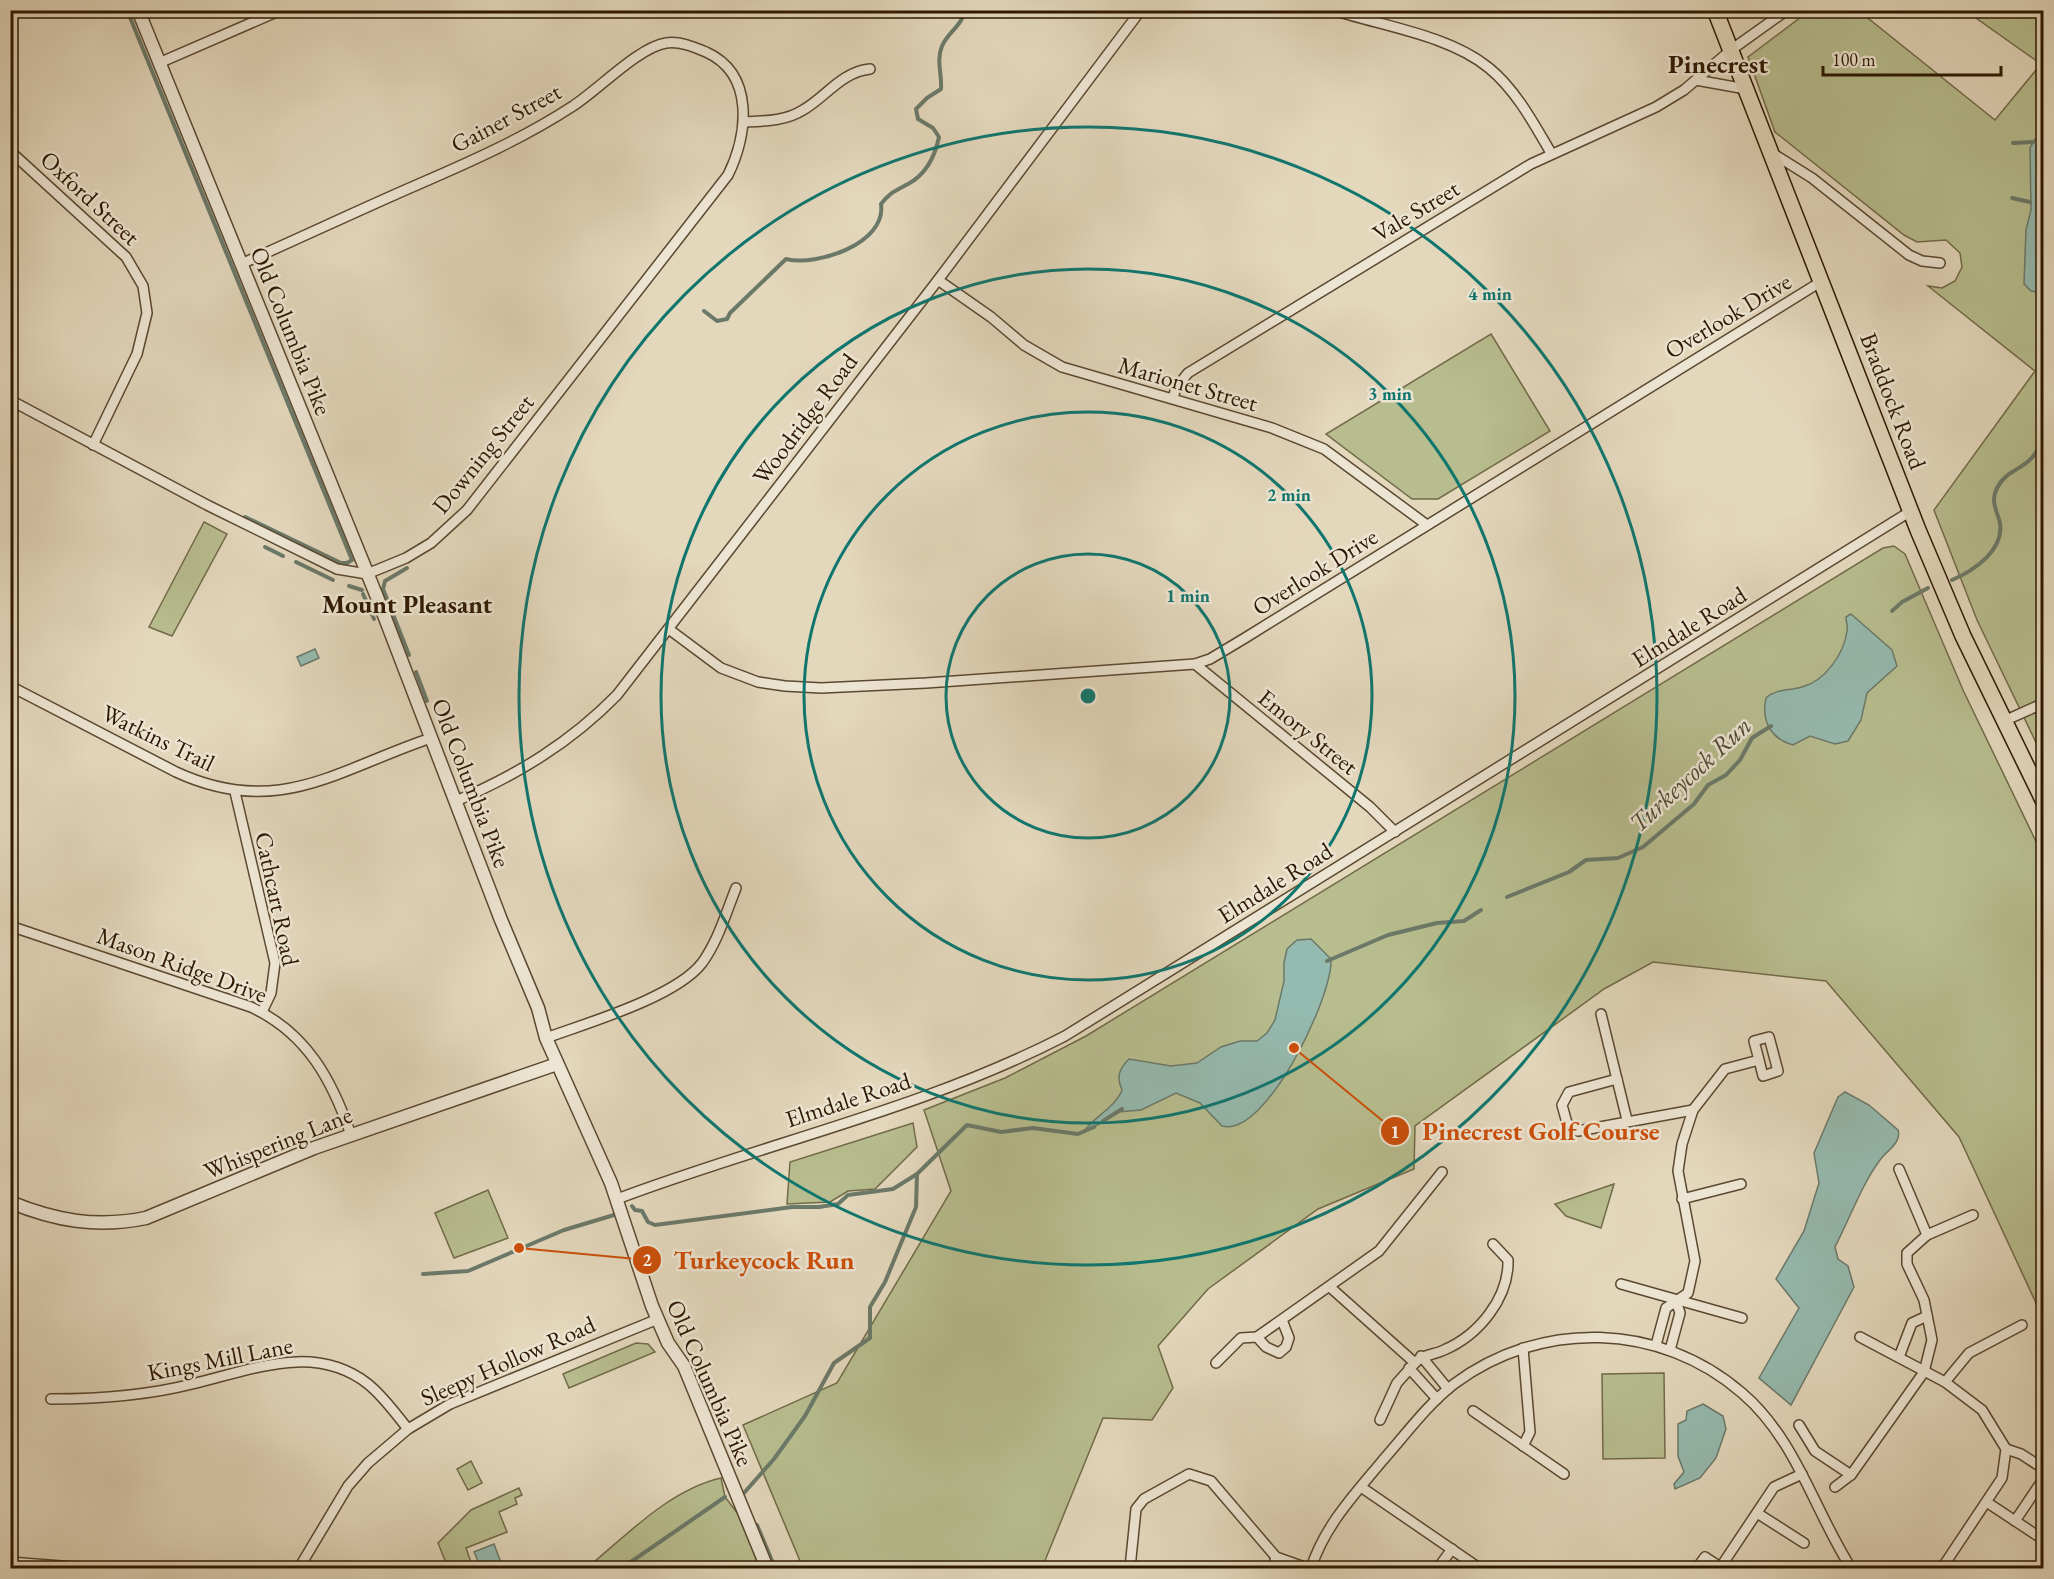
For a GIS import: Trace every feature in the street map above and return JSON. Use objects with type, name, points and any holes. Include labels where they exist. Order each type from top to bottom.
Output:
[{"type":"main road","name":"Braddock Road","points":[[1715,10],[1911,511],[1963,636],[2043,802]]},
{"type":"street","name":"Old Columbia Pike","points":[[138,10],[367,574],[538,1008],[546,1038],[616,1199],[637,1267],[668,1343],[684,1366],[694,1389],[767,1569]]},
{"type":"street","points":[[159,63],[281,10]]},
{"type":"street","name":"Woodridge Road","points":[[456,801],[508,777],[570,739],[617,695],[670,630],[804,451],[938,280],[1141,10]]},
{"type":"street","points":[[1333,10],[1433,40],[1475,58],[1490,69],[1516,98],[1551,153]]},
{"type":"street","name":"Vale Street","points":[[1173,398],[1176,388],[1188,373],[1551,153],[1602,134],[1656,107],[1696,80],[1731,50],[1786,10]]},
{"type":"street","name":"Gainer Street","points":[[241,264],[512,142],[575,105],[656,45],[680,43],[697,48],[722,62],[736,81],[742,97],[744,122]]},
{"type":"street","points":[[744,122],[769,120],[801,112],[843,78],[870,69]]},
{"type":"street","points":[[1696,80],[1746,88]]},
{"type":"street","name":"Downing Street","points":[[367,574],[406,558],[431,543],[467,510],[728,175],[739,149],[744,122]]},
{"type":"street","name":"Oxford Street","points":[[10,151],[126,257],[143,286],[147,314],[137,354],[93,445]]},
{"type":"street","points":[[1772,153],[1812,178],[1909,255],[1922,261],[1940,263]]},
{"type":"street","name":"Marionet Street","points":[[938,280],[991,317],[1024,345],[1062,367],[1173,398],[1310,442],[1324,449],[1427,525]]},
{"type":"street","name":"Overlook Drive","points":[[670,630],[721,668],[758,682],[785,686],[821,688],[951,682],[1195,664],[1210,659],[1245,638],[1822,281]]},
{"type":"street","points":[[10,400],[293,550],[337,569],[367,574]]},
{"type":"street","name":"Elmdale Road","points":[[616,1199],[963,1082],[1027,1056],[1128,998],[1911,511]]},
{"type":"street","name":"Emory Street","points":[[1195,664],[1370,807],[1395,832]]},
{"type":"street","name":"Watkins Trail","points":[[10,686],[195,781],[235,792],[258,793],[299,788],[431,738]]},
{"type":"street","points":[[2004,721],[2043,703]]},
{"type":"street","name":"Cathcart Road","points":[[235,792],[275,963],[271,993],[262,1012]]},
{"type":"street","points":[[546,1038],[663,992],[690,975],[710,951],[736,888]]},
{"type":"street","name":"Mason Ridge Drive","points":[[10,926],[262,1012],[288,1029],[315,1057],[338,1096],[351,1135]]},
{"type":"street","points":[[1601,1014],[1627,1120]]},
{"type":"street","points":[[1656,1345],[1666,1308],[1688,1293],[1695,1261],[1678,1171],[1682,1144],[1693,1110],[1725,1069],[1759,1060]]},
{"type":"street","name":"Whispering Lane","points":[[10,1202],[60,1220],[82,1223],[126,1222],[166,1211],[351,1135],[557,1064]]},
{"type":"street","points":[[1617,1079],[1569,1092],[1562,1105],[1567,1123],[1578,1131],[1627,1120],[1693,1110]]},
{"type":"street","points":[[1899,1169],[1927,1235]]},
{"type":"street","points":[[1216,1363],[1241,1338],[1257,1337],[1331,1288],[1379,1251],[1442,1172]]},
{"type":"street","points":[[1682,1199],[1741,1184]]},
{"type":"street","points":[[1835,1487],[1851,1475],[1924,1372],[1932,1340],[1924,1300],[1907,1264],[1907,1253],[1927,1235],[1973,1215]]},
{"type":"street","points":[[1380,1420],[1397,1383],[1415,1362],[1461,1342],[1490,1312],[1508,1276],[1508,1260],[1493,1244]]},
{"type":"street","points":[[1621,1284],[1742,1318]]},
{"type":"street","points":[[1331,1288],[1448,1389]]},
{"type":"street","points":[[1670,1350],[1680,1313],[1676,1301]]},
{"type":"street","points":[[1899,1357],[1912,1323],[1927,1316]]},
{"type":"street","name":"Sleepy Hollow Road","points":[[299,1569],[348,1486],[368,1463],[408,1429],[450,1404],[658,1319]]},
{"type":"street","points":[[1257,1337],[1266,1347],[1279,1353],[1286,1347],[1289,1338],[1282,1320]]},
{"type":"street","points":[[1946,1382],[1969,1353],[2022,1325]]},
{"type":"street","points":[[1130,1569],[1136,1509],[1144,1499],[1189,1474],[1211,1481],[1276,1557],[1309,1569],[1337,1516],[1448,1389],[1493,1360],[1523,1348],[1572,1337],[1597,1336],[1656,1345],[1670,1350],[1698,1362],[1743,1394],[1784,1441],[1851,1569]]},
{"type":"street","points":[[1860,1337],[1946,1382],[1982,1410],[2006,1449],[2002,1478],[1988,1503],[1942,1569]]},
{"type":"street","points":[[1523,1348],[1530,1432],[1523,1446]]},
{"type":"street","name":"Kings Mill Lane","points":[[51,1399],[116,1398],[151,1394],[278,1362],[316,1362],[350,1372],[368,1384],[408,1429]]},
{"type":"street","points":[[1415,1362],[1437,1399]]},
{"type":"street","points":[[1473,1411],[1564,1474]]},
{"type":"street","points":[[1799,1425],[1815,1451],[1851,1475]]},
{"type":"street","points":[[2006,1449],[2021,1454],[2043,1469]]},
{"type":"street","points":[[1697,1569],[1705,1557],[1720,1568],[1774,1487],[1802,1474]]},
{"type":"street","points":[[2015,1521],[2043,1478]]},
{"type":"street","points":[[1361,1486],[1479,1569]]},
{"type":"street","points":[[1988,1503],[2043,1540]]},
{"type":"street","points":[[1757,1513],[1804,1543]]},
{"type":"street","points":[[1438,1569],[1452,1549]]},
{"type":"street","points":[[1273,1569],[1276,1557]]},
{"type":"street","points":[[10,1562],[87,1569]]},
{"type":"green space","points":[[1809,11],[1859,11],[1995,120],[2041,64],[1966,11],[2043,11],[2043,757],[1977,620],[1934,510],[2035,371],[1928,286],[1942,288],[1955,281],[1962,267],[1960,253],[1946,240],[1917,242],[1904,235],[1775,132],[1748,57]]},
{"type":"green space","points":[[1491,334],[1550,431],[1438,499],[1412,499],[1326,434]]},
{"type":"green space","points":[[204,522],[227,534],[172,636],[149,627]]},
{"type":"green space","points":[[1894,546],[1905,554],[1963,690],[2043,856],[2043,1318],[1959,1137],[1826,981],[1653,962],[1604,989],[1415,1126],[1414,1169],[1318,1209],[1208,1289],[1158,1346],[1173,1388],[1152,1420],[1103,1418],[1042,1568],[803,1568],[743,1425],[837,1383],[951,1191],[924,1110],[1005,1078],[1086,1036],[1883,548]]},
{"type":"green space","points":[[913,1123],[917,1147],[875,1189],[848,1191],[830,1202],[787,1204],[790,1162]]},
{"type":"green space","points":[[1614,1184],[1601,1228],[1566,1216],[1555,1204]]},
{"type":"green space","points":[[488,1190],[508,1238],[454,1258],[435,1213]]},
{"type":"green space","points":[[636,1343],[648,1344],[655,1352],[569,1388],[563,1374]]},
{"type":"green space","points":[[1664,1373],[1665,1458],[1603,1459],[1602,1374]]},
{"type":"green space","points":[[471,1461],[482,1483],[468,1490],[457,1469]]},
{"type":"green space","points":[[721,1478],[725,1497],[738,1514],[760,1568],[587,1568],[666,1503],[684,1492]]},
{"type":"green space","points":[[519,1488],[522,1495],[515,1498],[517,1504],[499,1512],[507,1532],[466,1548],[472,1565],[465,1568],[448,1568],[438,1543],[471,1510]]},
{"type":"water","points":[[2043,137],[2044,291],[2041,293],[2031,291],[2024,284],[2026,230],[2031,210],[2030,148],[2035,139]]},
{"type":"water","points":[[1851,614],[1892,650],[1897,666],[1867,693],[1861,720],[1848,741],[1835,744],[1810,736],[1793,745],[1785,742],[1773,734],[1769,728],[1765,714],[1766,698],[1779,691],[1810,684],[1826,673],[1842,649],[1847,629],[1846,617]]},
{"type":"water","points":[[315,649],[319,658],[301,666],[297,657]]},
{"type":"water","points":[[1311,939],[1331,959],[1329,977],[1309,1031],[1294,1061],[1258,1110],[1239,1124],[1222,1126],[1200,1103],[1176,1093],[1141,1110],[1118,1112],[1091,1129],[1085,1130],[1119,1096],[1122,1090],[1119,1081],[1120,1073],[1129,1059],[1171,1066],[1197,1063],[1221,1047],[1240,1041],[1257,1041],[1267,1033],[1275,1020],[1284,981],[1287,949],[1297,940]]},
{"type":"water","points":[[1845,1092],[1869,1105],[1898,1130],[1899,1135],[1896,1143],[1880,1160],[1867,1180],[1835,1247],[1838,1259],[1848,1266],[1854,1287],[1791,1405],[1759,1378],[1799,1308],[1776,1279],[1804,1231],[1819,1183],[1814,1153],[1838,1097]]},
{"type":"water","points":[[1703,1404],[1723,1416],[1726,1429],[1716,1458],[1700,1478],[1675,1489],[1674,1484],[1684,1472],[1678,1456],[1678,1424],[1686,1420],[1687,1411]]},
{"type":"water","points":[[494,1544],[503,1568],[481,1568],[474,1552]]},
{"type":"waterway","points":[[127,10],[352,560],[341,563],[245,517]]},
{"type":"waterway","name":"Turkeycock Run","points":[[704,311],[717,321],[727,319],[730,313],[786,259],[799,261],[831,255],[862,241],[873,230],[880,218],[881,204],[884,200],[893,192],[915,180],[925,170],[935,151],[939,137],[933,128],[918,119],[916,109],[941,89],[940,51],[965,10]]},
{"type":"waterway","points":[[2013,143],[2033,142]]},
{"type":"waterway","points":[[2012,198],[2030,202]]},
{"type":"waterway","name":"Turkeycock Run","points":[[1952,580],[1969,571],[1992,551],[2000,533],[2000,523],[1994,502],[1997,488],[2002,480],[2028,462],[2034,455],[2044,433]]},
{"type":"waterway","points":[[265,547],[283,556]]},
{"type":"waterway","points":[[296,562],[333,580]]},
{"type":"waterway","points":[[407,568],[385,581],[383,589],[409,655]]},
{"type":"waterway","points":[[349,586],[362,590]]},
{"type":"waterway","name":"Turkeycock Run","points":[[1892,611],[1902,602],[1928,588]]},
{"type":"waterway","points":[[363,594],[374,619]]},
{"type":"waterway","points":[[416,672],[427,701]]},
{"type":"waterway","name":"Turkeycock Run","points":[[1507,897],[1569,872],[1586,860],[1618,858],[1643,847],[1694,804],[1708,785],[1726,775],[1740,760],[1752,738],[1771,726]]},
{"type":"waterway","name":"Turkeycock Run","points":[[1327,961],[1388,935],[1437,923],[1464,921],[1481,910]]},
{"type":"waterway","name":"Turkeycock Run","points":[[1103,1121],[1122,1109]]},
{"type":"waterway","name":"Turkeycock Run","points":[[632,1206],[635,1210],[642,1211],[648,1222],[655,1225],[792,1207],[838,1204],[848,1195],[893,1189],[917,1174],[967,1125],[1001,1132],[1033,1128],[1078,1134],[1094,1127]]},
{"type":"waterway","name":"Turkeycock Run","points":[[744,1493],[774,1459],[805,1416],[834,1363],[870,1338],[870,1307],[885,1282],[916,1207],[917,1174]]},
{"type":"waterway","name":"Turkeycock Run","points":[[423,1274],[468,1271],[564,1230],[614,1215]]},
{"type":"waterway","name":"Turkeycock Run","points":[[622,1568],[725,1497]]},
{"type":"waterway","points":[[757,1525],[775,1568]]},
{"type":"place","name":"Pinecrest Golf Course","points":[[1294,1048]]},
{"type":"place","name":"Turkeycock Run","points":[[519,1248]]},
{"type":"district","name":"Pinecrest","points":[[1718,64]]},
{"type":"district","name":"Mount Pleasant","points":[[407,604]]}]
